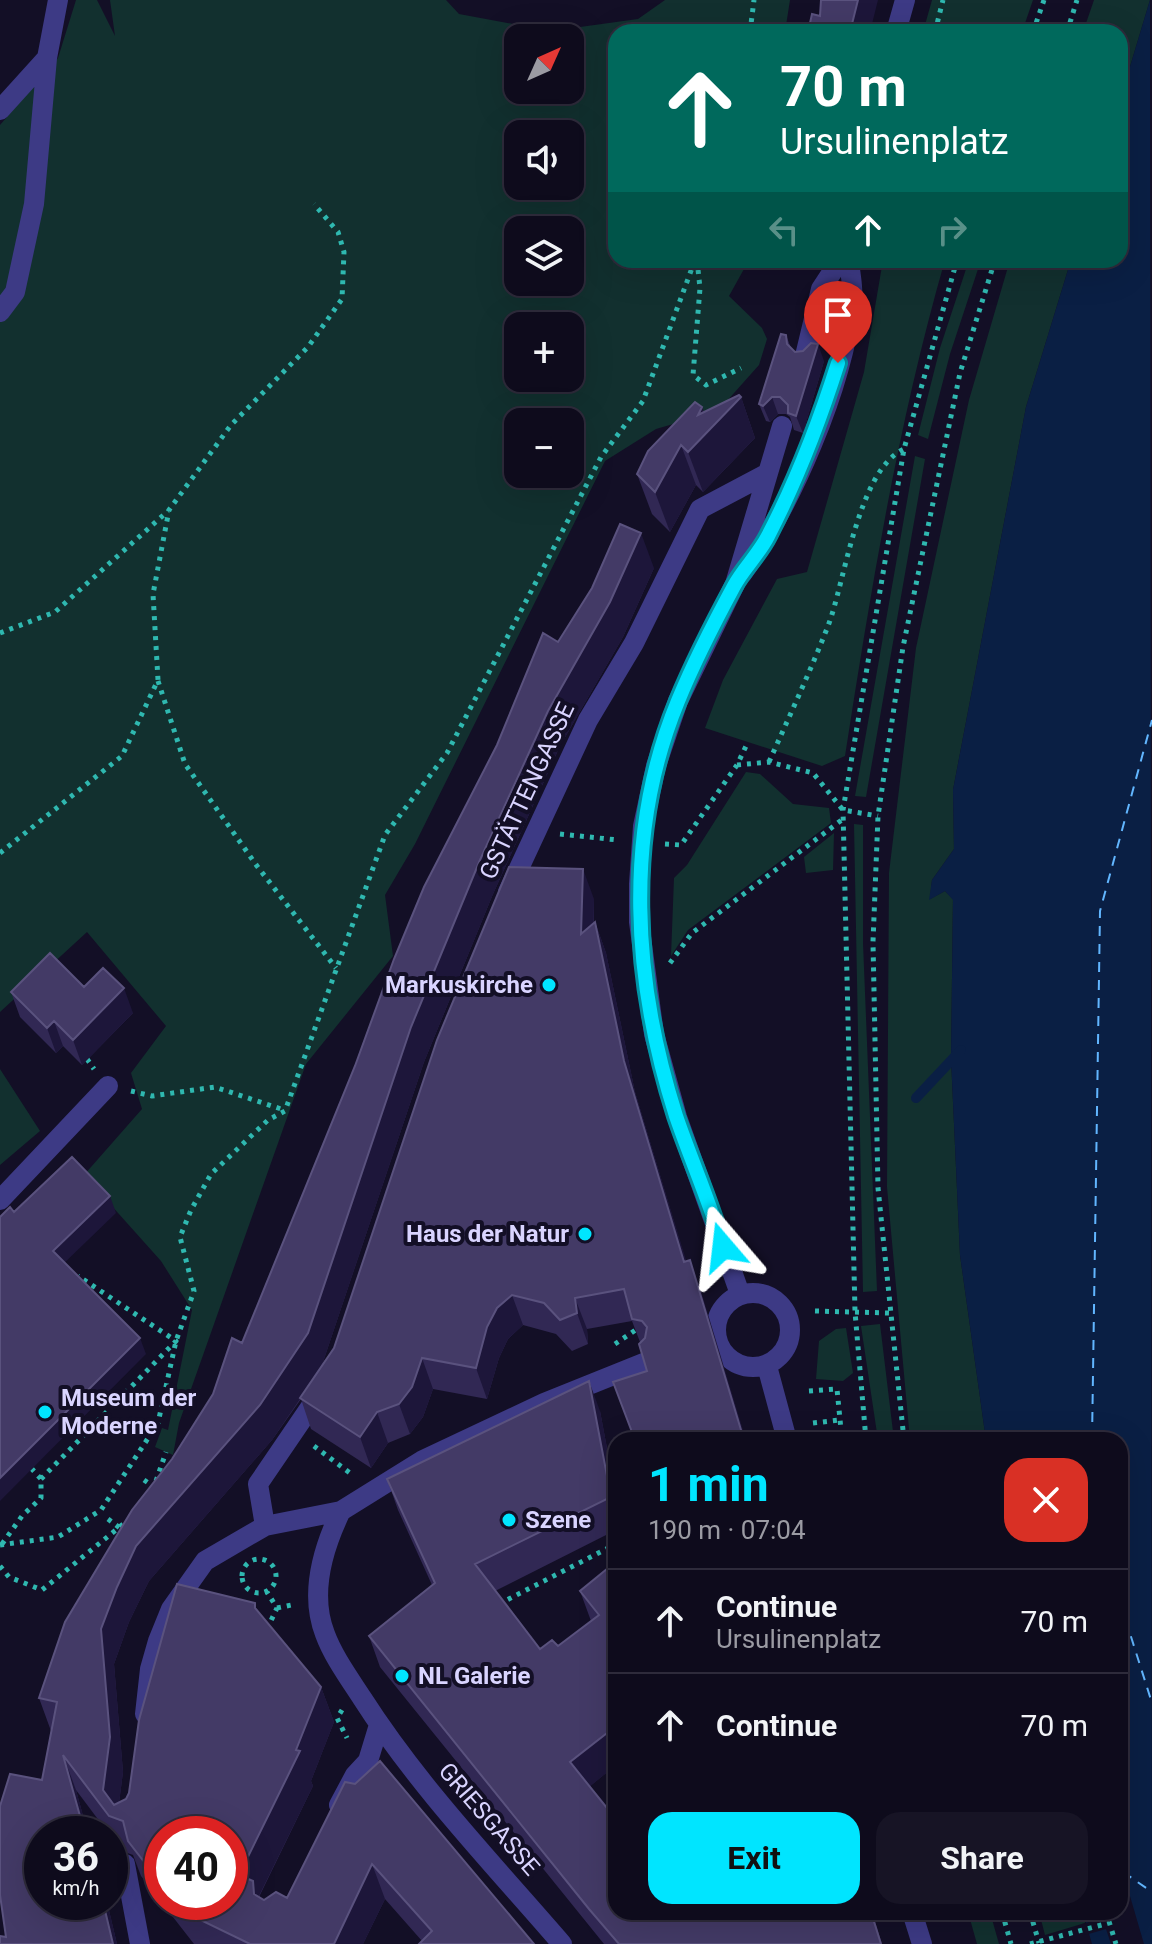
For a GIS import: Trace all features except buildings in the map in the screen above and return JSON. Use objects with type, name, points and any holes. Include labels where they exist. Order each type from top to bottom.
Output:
[{"type":"street","points":[[0,312],[15,292],[34,204],[47,58],[58,0]]},
{"type":"street","points":[[898,24],[905,0]]},
{"type":"street","points":[[0,110],[47,58]]},
{"type":"street","points":[[805,356],[821,289],[835,268]]},
{"type":"street","points":[[740,1294],[677,1117],[654,1034],[639,922],[643,826],[656,766],[678,701],[735,584],[767,539],[815,437],[846,338],[853,299],[850,268]]},
{"type":"street","points":[[735,584],[782,426]]},
{"type":"street","name":"GSTÄTTENGASSE","points":[[502,908],[588,720],[634,643],[700,509],[766,474]]},
{"type":"street","points":[[0,1200],[108,1086]]},
{"type":"street","points":[[760,1293],[778,1302],[790,1321],[791,1338],[783,1355],[767,1366],[746,1368],[728,1359],[717,1341],[716,1322],[724,1305],[740,1294],[760,1293]]},
{"type":"street","points":[[143,1734],[150,1669],[167,1620],[183,1589],[205,1561],[265,1526],[341,1511],[423,1460],[646,1362]]},
{"type":"street","points":[[767,1366],[785,1432]]},
{"type":"street","points":[[265,1526],[258,1484],[333,1374]]},
{"type":"street","name":"GRIESGASSE","points":[[341,1511],[324,1546],[318,1584],[324,1633],[355,1688],[411,1769],[562,1944]]},
{"type":"street","points":[[327,1828],[355,1775],[368,1761],[379,1725]]},
{"type":"street","points":[[128,1880],[140,1944]]},
{"type":"street","points":[[914,1920],[922,1944]]},
{"type":"path","points":[[751,24],[754,0]]},
{"type":"path","points":[[937,24],[943,0]]},
{"type":"path","points":[[1036,24],[1044,0]]},
{"type":"path","points":[[1070,24],[1077,0]]},
{"type":"path","points":[[0,633],[55,612],[169,510],[231,425],[308,347],[342,299],[344,252],[338,232],[314,204]]},
{"type":"path","points":[[1,1545],[58,1537],[101,1510],[158,1423],[176,1341],[194,1291],[180,1237],[191,1210],[211,1174],[268,1120],[285,1111],[385,835],[447,753],[601,457],[643,401],[693,268]]},
{"type":"path","points":[[697,268],[700,288],[693,375],[706,385],[741,368]]},
{"type":"path","points":[[865,1432],[855,1312],[843,810],[904,449],[955,268]]},
{"type":"path","points":[[903,1432],[878,1188],[873,942],[878,816],[903,647],[960,373],[993,268]]},
{"type":"path","points":[[769,762],[828,626],[845,576],[858,515],[875,480],[904,449]]},
{"type":"path","points":[[169,510],[153,594],[158,680],[185,764],[257,866],[336,968]]},
{"type":"path","points":[[0,853],[122,756],[158,680]]},
{"type":"path","points":[[665,844],[681,845],[737,765],[748,742]]},
{"type":"path","points":[[737,765],[769,762],[813,773],[843,810],[878,816]]},
{"type":"path","points":[[668,965],[692,933],[844,819]]},
{"type":"path","points":[[535,831],[626,841]]},
{"type":"path","points":[[108,1086],[152,1096],[215,1087],[285,1111]]},
{"type":"path","points":[[66,1269],[176,1341]]},
{"type":"path","points":[[815,1311],[889,1313]]},
{"type":"path","points":[[41,1479],[176,1341]]},
{"type":"path","points":[[809,1391],[837,1389],[841,1432]]},
{"type":"path","points":[[813,1423],[840,1420]]},
{"type":"path","points":[[145,1499],[154,1487],[166,1452]]},
{"type":"path","points":[[1,1545],[22,1516],[41,1498],[41,1479],[32,1469]]},
{"type":"path","points":[[144,1480],[154,1487]]},
{"type":"path","points":[[0,1566],[9,1577],[42,1590],[134,1514]]},
{"type":"path","points":[[108,1519],[120,1528]]},
{"type":"path","points":[[489,1610],[608,1548]]},
{"type":"path","points":[[261,1559],[275,1568],[275,1584],[267,1592],[256,1593],[246,1588],[242,1577],[250,1562],[261,1559]]},
{"type":"path","points":[[267,1592],[277,1608]]},
{"type":"path","points":[[277,1608],[297,1604]]},
{"type":"path","points":[[265,1632],[277,1608]]},
{"type":"path","points":[[337,1718],[347,1738]]},
{"type":"path","points":[[1004,1920],[1011,1944]]},
{"type":"path","points":[[1032,1920],[1039,1943]]},
{"type":"path","points":[[1108,1920],[1116,1944]]},
{"type":"path","points":[[1030,1944],[1109,1923]]},
{"type":"green space","points":[[76,0],[97,0],[115,36],[110,0],[446,0],[459,14],[513,24],[504,24],[504,104],[584,104],[584,26],[638,19],[665,0],[790,0],[786,24],[608,24],[608,268],[745,268],[729,296],[762,328],[767,339],[759,365],[718,411],[656,429],[605,461],[415,844],[385,895],[393,956],[306,1064],[179,1423],[173,1455],[155,1447],[162,1428],[168,1430],[192,1310],[161,1261],[84,1175],[142,1109],[131,1073],[166,1026],[87,932],[0,1012],[0,125],[58,58]]},
{"type":"green space","points":[[932,0],[1033,0],[1025,24],[925,24]]},
{"type":"green space","points":[[1094,0],[1150,0],[1128,73],[1128,24],[1086,24]]},
{"type":"green space","points":[[882,268],[943,268],[900,445],[845,756],[822,766],[705,728],[723,680],[777,579],[807,572],[864,372]]},
{"type":"green space","points":[[966,268],[978,268],[950,354],[928,439],[918,435],[940,348]]},
{"type":"green space","points":[[1008,268],[1069,268],[1026,407],[953,790],[954,849],[932,880],[930,899],[945,891],[953,899],[951,1058],[960,1255],[985,1432],[909,1432],[887,1187],[889,873],[916,648],[969,400]]},
{"type":"green space","points":[[915,456],[925,459],[866,797],[855,796]]},
{"type":"green space","points":[[746,772],[760,774],[793,804],[829,808],[831,823],[688,930],[671,956],[674,878],[687,865]]},
{"type":"green space","points":[[854,824],[863,825],[863,943],[877,1291],[863,1292]]},
{"type":"green space","points":[[834,833],[833,870],[806,873],[804,857]]},
{"type":"green space","points":[[0,1069],[40,1131],[0,1165]]},
{"type":"green space","points":[[880,1324],[893,1432],[877,1432],[861,1326]]},
{"type":"green space","points":[[846,1328],[853,1373],[843,1381],[816,1379],[819,1341],[836,1329]]},
{"type":"green space","points":[[970,1920],[992,1920],[999,1944],[977,1944]]},
{"type":"green space","points":[[1041,1920],[1084,1920],[1085,1923],[1045,1935]]},
{"type":"water","points":[[1150,0],[1152,1944],[1092,1944],[1085,1920],[1128,1920],[1128,1432],[985,1432],[960,1255],[951,1058],[953,900],[945,891],[929,900],[932,880],[954,849],[953,790],[1026,407],[1069,268],[1128,268],[1128,73]]},
{"type":"pier","points":[[1128,1888],[1144,1944],[1111,1944],[1106,1929],[1085,1935],[1082,1924],[1096,1920],[1128,1920]]},
{"type":"waterway","points":[[916,1098],[961,1050]]},
{"type":"ferry route","points":[[1092,1432],[1100,911],[1152,720]]},
{"type":"ferry route","points":[[1128,1627],[1152,1703]]},
{"type":"ferry route","points":[[1128,1875],[1152,1892]]},
{"type":"place","name":"Markuskirche","points":[[549,985]]},
{"type":"place","name":"Haus der Natur","points":[[585,1234]]},
{"type":"place","name":"Museum der Moderne","points":[[45,1412]]},
{"type":"place","name":"Szene","points":[[509,1520]]},
{"type":"place","name":"NL Galerie","points":[[402,1676]]},
{"type":"route","points":[[723,1247],[706,1191],[677,1117],[654,1034],[639,922],[643,826],[656,766],[678,701],[735,584],[767,539],[815,437],[838,363]]}]
